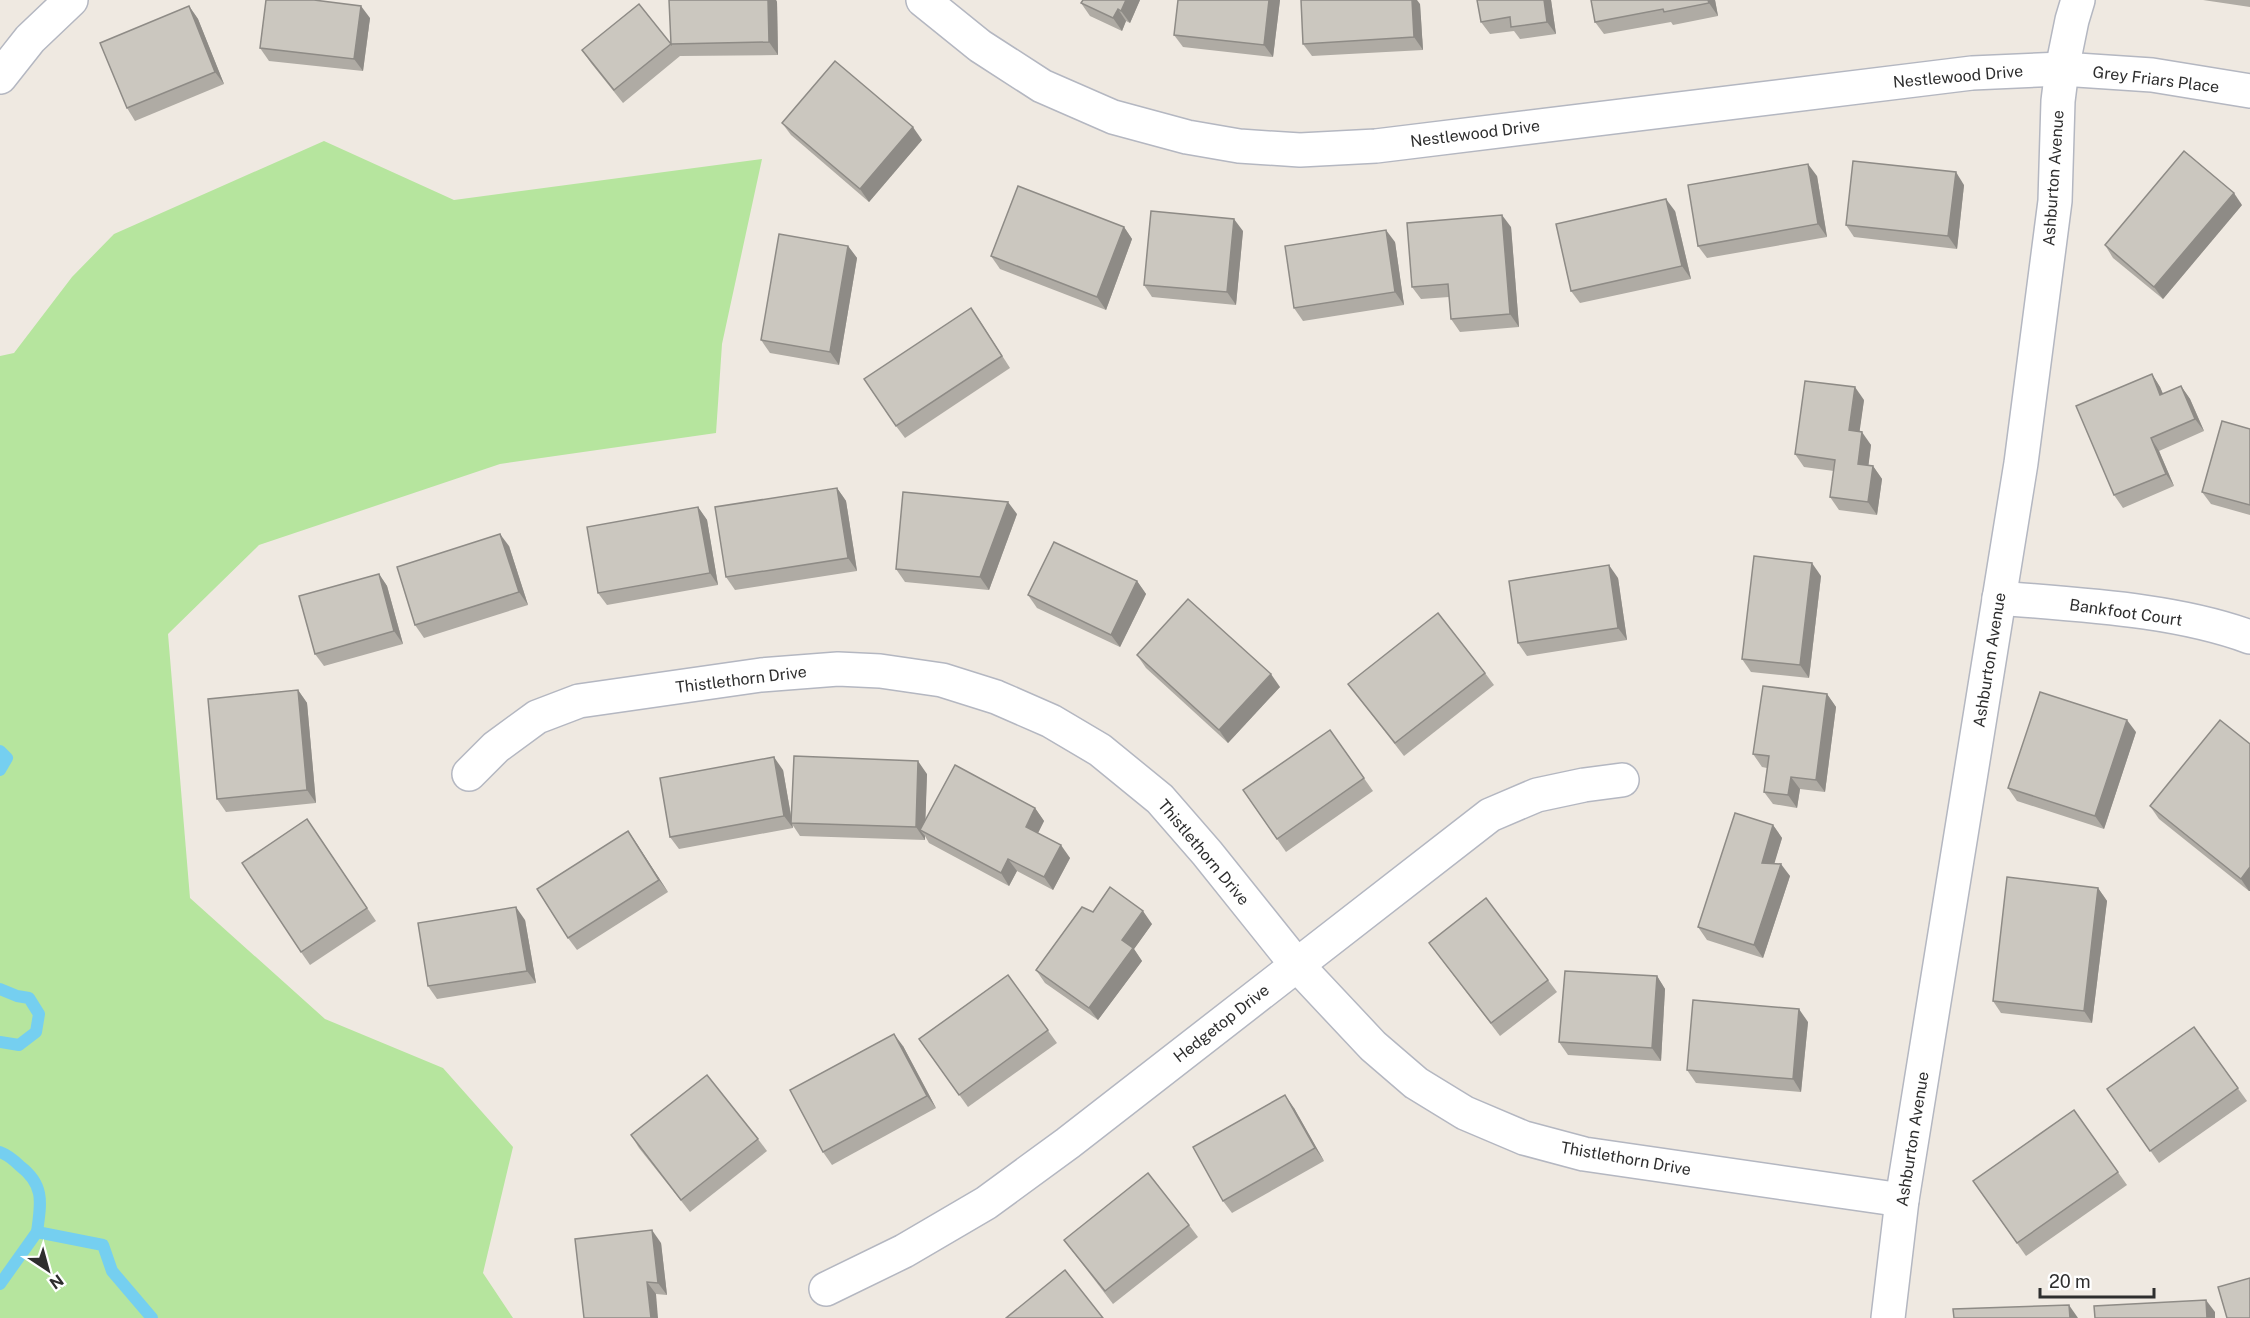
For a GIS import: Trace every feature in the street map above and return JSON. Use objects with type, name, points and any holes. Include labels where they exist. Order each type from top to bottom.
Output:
[{"type":"street","points":[[0,77],[30,39],[71,0]]},
{"type":"street","name":"Nestlewood Drive","points":[[923,0],[980,46],[1042,86],[1113,117],[1188,137],[1239,146],[1290,149],[1376,146],[1972,72],[2062,69]]},
{"type":"street","name":"Ashburton Avenue","points":[[1888,1318],[1902,1200],[2021,463],[2055,201],[2058,101],[2062,69],[2078,0]]},
{"type":"street","name":"Grey Friars Place","points":[[2062,69],[2152,75],[2250,91]]},
{"type":"street","name":"Bankfoot Court","points":[[1999,598],[2110,608],[2198,622],[2250,637]]},
{"type":"street","name":"Thistlethorn Drive","points":[[469,774],[496,747],[537,717],[579,701],[761,675],[838,669],[880,671],[942,680],[996,697],[1051,721],[1100,750],[1160,799],[1207,853],[1296,964],[1373,1046],[1416,1083],[1465,1113],[1524,1138],[1584,1154],[1902,1200]]},
{"type":"street","name":"Hedgetop Drive","points":[[826,1289],[904,1251],[986,1203],[1068,1143],[1490,815],[1537,795],[1622,780]]},
{"type":"green space","points":[[324,141],[454,200],[762,159],[722,344],[716,433],[500,464],[259,545],[168,634],[190,898],[325,1019],[443,1068],[513,1147],[483,1273],[513,1318],[0,1318],[0,356],[14,353],[72,277],[114,234]]},
{"type":"building","points":[[266,0],[314,0],[361,6],[354,59],[260,48]]},
{"type":"building","points":[[669,0],[768,0],[769,42],[671,44]]},
{"type":"building","points":[[1083,0],[1126,0],[1121,11],[1118,9],[1113,18],[1081,3]]},
{"type":"building","points":[[1178,0],[1269,0],[1264,45],[1174,35]]},
{"type":"building","points":[[1301,0],[1412,0],[1414,37],[1303,44]]},
{"type":"building","points":[[1477,0],[1544,0],[1547,22],[1511,27],[1510,17],[1481,22]]},
{"type":"building","points":[[1591,0],[1708,0],[1709,3],[1595,22]]},
{"type":"building","points":[[639,4],[671,44],[614,90],[582,50]]},
{"type":"building","points":[[189,6],[215,72],[127,108],[100,43]]},
{"type":"building","points":[[835,61],[913,127],[860,189],[782,123]]},
{"type":"building","points":[[2184,151],[2234,193],[2154,287],[2105,245]]},
{"type":"building","points":[[1853,161],[1956,172],[1948,236],[1846,225]]},
{"type":"building","points":[[1808,164],[1818,224],[1698,246],[1688,185]]},
{"type":"building","points":[[1018,186],[1124,227],[1097,297],[991,256]]},
{"type":"building","points":[[1666,199],[1682,266],[1571,291],[1556,224]]},
{"type":"building","points":[[1151,211],[1234,219],[1227,292],[1144,285]]},
{"type":"building","points":[[1502,215],[1510,314],[1451,319],[1448,284],[1412,287],[1407,223]]},
{"type":"building","points":[[1386,230],[1395,292],[1294,308],[1285,246]]},
{"type":"building","points":[[779,234],[848,246],[830,352],[761,340]]},
{"type":"building","points":[[971,308],[1002,356],[896,426],[864,379]]},
{"type":"building","points":[[2152,374],[2160,395],[2181,386],[2195,419],[2151,438],[2166,474],[2114,495],[2076,406]]},
{"type":"building","points":[[1805,381],[1855,387],[1849,430],[1862,432],[1858,464],[1873,466],[1868,502],[1830,497],[1835,460],[1795,454]]},
{"type":"building","points":[[2222,421],[2250,429],[2250,505],[2202,492]]},
{"type":"building","points":[[837,488],[848,558],[726,577],[715,507]]},
{"type":"building","points":[[903,492],[1008,502],[980,577],[896,569]]},
{"type":"building","points":[[698,507],[710,573],[598,593],[587,527]]},
{"type":"building","points":[[500,534],[519,592],[415,625],[397,567]]},
{"type":"building","points":[[1054,542],[1137,581],[1111,635],[1028,595]]},
{"type":"building","points":[[1754,556],[1812,563],[1800,665],[1742,659]]},
{"type":"building","points":[[1609,565],[1618,628],[1518,643],[1509,581]]},
{"type":"building","points":[[379,574],[394,631],[315,654],[299,596]]},
{"type":"building","points":[[1188,599],[1271,674],[1219,730],[1137,655]]},
{"type":"building","points":[[1438,613],[1485,673],[1395,743],[1348,684]]},
{"type":"building","points":[[1763,686],[1827,694],[1816,780],[1791,777],[1788,795],[1764,792],[1769,756],[1753,754]]},
{"type":"building","points":[[298,690],[307,790],[217,799],[208,699]]},
{"type":"building","points":[[2040,692],[2127,720],[2095,816],[2008,788]]},
{"type":"building","points":[[2220,720],[2250,744],[2250,867],[2241,879],[2150,806]]},
{"type":"building","points":[[1330,730],[1364,778],[1277,839],[1243,790]]},
{"type":"building","points":[[794,756],[918,761],[916,827],[791,823]]},
{"type":"building","points":[[774,757],[784,816],[670,837],[660,778]]},
{"type":"building","points":[[955,765],[1035,808],[1026,827],[1061,845],[1044,877],[1008,859],[1001,873],[920,830]]},
{"type":"building","points":[[1735,813],[1773,825],[1762,863],[1781,864],[1754,945],[1698,927]]},
{"type":"building","points":[[307,819],[367,908],[301,952],[242,863]]},
{"type":"building","points":[[628,831],[659,880],[568,938],[537,889]]},
{"type":"building","points":[[2007,877],[2098,888],[2084,1011],[1993,1001]]},
{"type":"building","points":[[1110,887],[1143,911],[1122,940],[1133,948],[1089,1008],[1036,970],[1082,907],[1093,912]]},
{"type":"building","points":[[1486,898],[1548,980],[1491,1023],[1429,943]]},
{"type":"building","points":[[516,907],[527,971],[428,986],[418,923]]},
{"type":"building","points":[[1565,971],[1657,976],[1652,1048],[1559,1042]]},
{"type":"building","points":[[1008,975],[1048,1030],[959,1095],[919,1039]]},
{"type":"building","points":[[1693,1000],[1799,1009],[1793,1079],[1687,1070]]},
{"type":"building","points":[[2194,1027],[2238,1088],[2150,1151],[2107,1089]]},
{"type":"building","points":[[894,1034],[927,1096],[823,1152],[790,1090]]},
{"type":"building","points":[[707,1075],[758,1139],[681,1200],[631,1135]]},
{"type":"building","points":[[1285,1095],[1315,1148],[1223,1201],[1193,1147]]},
{"type":"building","points":[[2074,1110],[2118,1172],[2017,1243],[1973,1181]]},
{"type":"building","points":[[1148,1173],[1189,1225],[1105,1291],[1064,1240]]},
{"type":"building","points":[[652,1230],[658,1283],[647,1282],[651,1318],[584,1318],[575,1239]]},
{"type":"building","points":[[1065,1270],[1103,1318],[1006,1318]]},
{"type":"building","points":[[2250,1278],[2250,1318],[2227,1318],[2218,1287]]},
{"type":"building","points":[[2206,1300],[2207,1318],[2095,1318],[2094,1306]]},
{"type":"building","points":[[2069,1305],[2070,1318],[1954,1318],[1953,1309]]},
{"type":"waterway","points":[[0,751],[7,758],[0,770]]},
{"type":"waterway","points":[[0,989],[29,998],[39,1014],[36,1032],[19,1045],[0,1042]]},
{"type":"waterway","points":[[0,1152],[11,1158],[34,1180],[40,1203],[37,1232]]},
{"type":"waterway","points":[[0,1284],[37,1232],[103,1245],[112,1271],[152,1318]]}]
